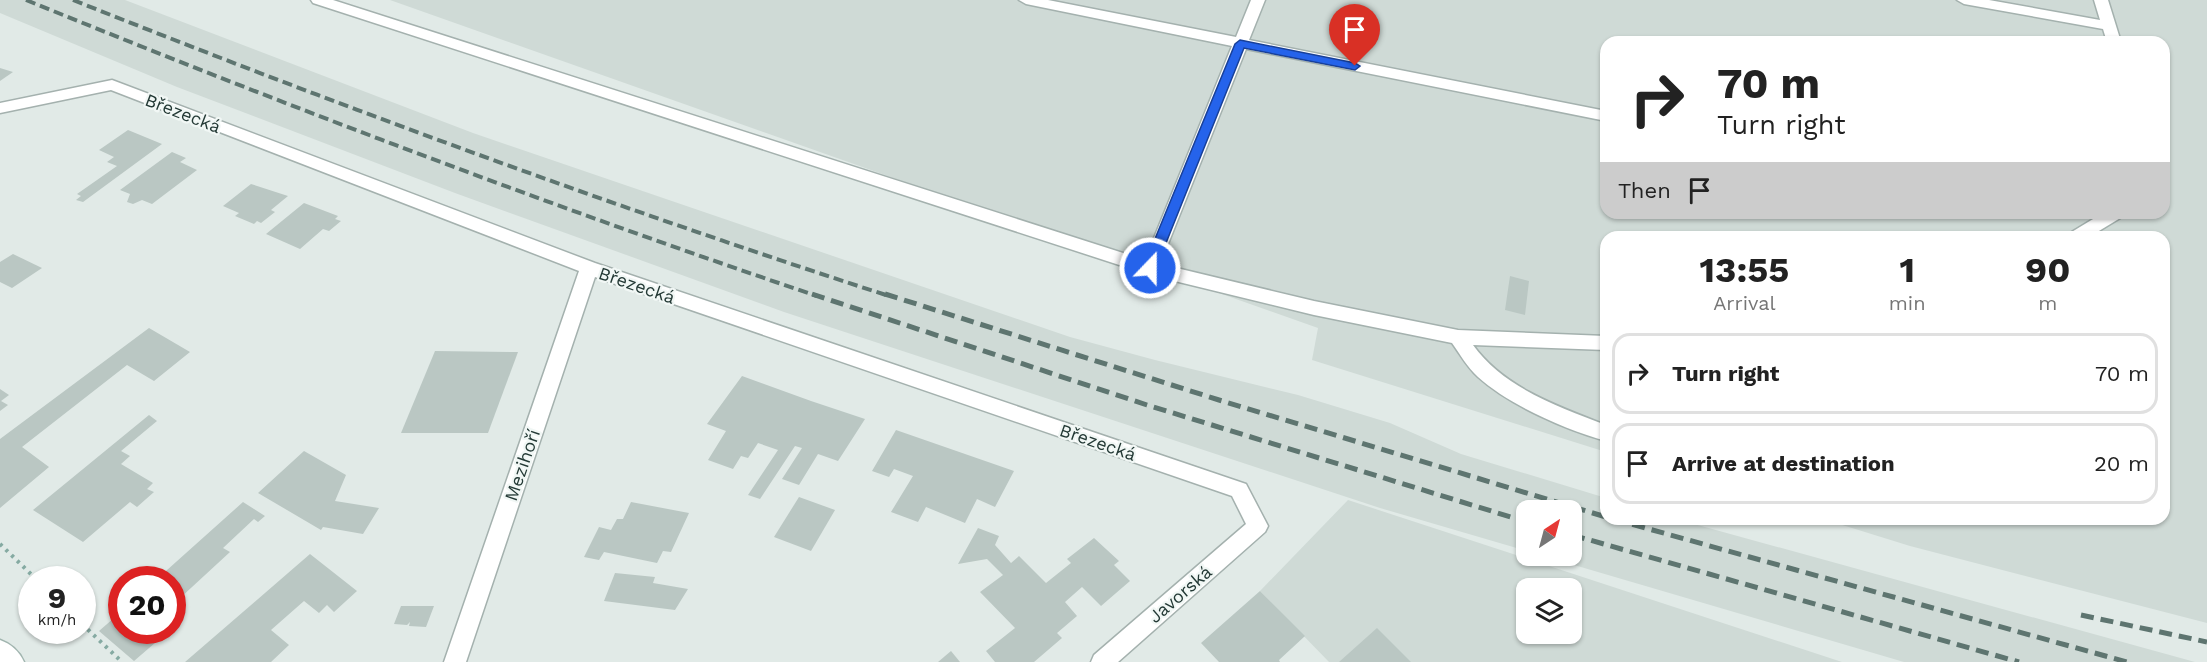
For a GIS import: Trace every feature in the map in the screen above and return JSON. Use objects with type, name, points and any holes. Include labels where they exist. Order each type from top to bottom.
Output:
[{"type":"street","points":[[318,0],[1150,268],[1314,308],[1458,337],[1600,343]]},
{"type":"street","points":[[1026,0],[1600,115]]},
{"type":"street","points":[[1150,268],[1258,0]]},
{"type":"street","points":[[1964,0],[2109,26]]},
{"type":"street","points":[[2101,0],[2112,36]]},
{"type":"street","name":"Březecká","points":[[0,108],[112,85],[589,268],[1239,490],[1258,526]]},
{"type":"street","points":[[2084,231],[2100,219]]},
{"type":"street","name":"Mezihoří","points":[[455,662],[589,268]]},
{"type":"street","points":[[1458,337],[1485,372],[1512,391],[1546,410],[1600,431]]},
{"type":"street","name":"Javorská","points":[[1102,662],[1258,526]]},
{"type":"street","points":[[0,650],[13,662]]},
{"type":"path","points":[[0,544],[23,566]]},
{"type":"path","points":[[96,637],[122,662]]},
{"type":"shaded area","points":[[0,0],[125,0],[473,133],[1070,337],[1298,395],[1390,423],[1461,454],[1600,496],[1600,525],[1698,525],[2195,662],[1904,662],[1577,566],[1582,566],[1582,500],[1516,500],[1516,548],[1380,508],[784,312],[455,193],[177,87],[0,13]]},
{"type":"shaded area","points":[[390,0],[2207,0],[2207,623],[1910,546],[1842,525],[2170,525],[2170,231],[1600,231],[1600,450],[1312,360],[1318,328]]},
{"type":"shaded area","points":[[1348,500],[1516,555],[1516,566],[1549,566],[1842,662],[1329,662],[1260,591]]},
{"type":"building","points":[[0,68],[13,72],[0,81]]},
{"type":"building","points":[[128,130],[162,144],[83,202],[76,200],[81,196],[77,194],[117,166],[107,162],[114,157],[99,150]]},
{"type":"building","points":[[172,152],[186,158],[180,162],[197,170],[152,204],[142,200],[133,204],[127,202],[130,194],[120,190]]},
{"type":"building","points":[[251,184],[288,196],[271,210],[275,212],[261,223],[257,221],[254,224],[235,216],[239,213],[223,206]]},
{"type":"building","points":[[304,203],[338,216],[335,219],[341,221],[329,231],[323,229],[300,249],[266,234]]},
{"type":"building","points":[[13,254],[42,268],[12,288],[0,282],[0,262]]},
{"type":"building","points":[[1510,276],[1529,281],[1525,315],[1505,310]]},
{"type":"building","points":[[149,328],[190,352],[154,381],[127,365],[22,447],[49,467],[0,508],[0,439]]},
{"type":"building","points":[[435,351],[518,352],[488,433],[401,433]]},
{"type":"building","points":[[742,376],[865,419],[838,461],[818,454],[799,485],[782,479],[802,448],[795,446],[760,499],[748,495],[778,450],[758,443],[748,458],[741,456],[733,469],[708,460],[726,431],[707,424]]},
{"type":"building","points":[[0,389],[9,395],[1,401],[8,405],[0,411]]},
{"type":"building","points":[[149,415],[157,421],[121,451],[130,456],[121,464],[153,483],[147,489],[154,492],[137,507],[130,502],[83,542],[33,510]]},
{"type":"building","points":[[896,430],[1014,471],[995,507],[977,499],[965,523],[926,507],[918,522],[891,512],[913,476],[894,469],[889,477],[872,471]]},
{"type":"building","points":[[304,451],[346,475],[335,501],[379,508],[363,534],[323,527],[321,530],[258,493]]},
{"type":"building","points":[[799,497],[835,510],[811,551],[774,537]]},
{"type":"building","points":[[243,502],[265,516],[258,522],[254,519],[223,548],[230,552],[186,593],[186,566],[172,566]]},
{"type":"building","points":[[631,502],[689,513],[671,552],[663,551],[657,563],[604,552],[599,560],[584,557],[599,527],[611,530],[617,519],[623,519]]},
{"type":"building","points":[[978,528],[999,536],[995,545],[1011,563],[1019,556],[1046,583],[1071,563],[1067,559],[1094,538],[1119,561],[1114,565],[1130,581],[1101,606],[1082,587],[1065,602],[1077,616],[1057,633],[1062,638],[1034,662],[995,662],[986,651],[1015,628],[980,592],[1003,575],[987,559],[958,564]]},
{"type":"building","points":[[310,554],[357,591],[334,612],[327,605],[319,613],[304,601],[271,630],[289,645],[271,662],[185,662]]},
{"type":"building","points":[[615,573],[655,577],[653,583],[688,589],[675,610],[604,601]]},
{"type":"building","points":[[1260,591],[1305,636],[1279,660],[1280,662],[1219,662],[1201,643]]},
{"type":"building","points":[[401,606],[434,606],[426,627],[409,626],[410,622],[407,625],[394,624]]},
{"type":"building","points":[[108,623],[108,639],[99,631]]},
{"type":"building","points":[[1377,628],[1411,662],[1339,662]]},
{"type":"building","points":[[114,644],[154,644],[134,661]]},
{"type":"building","points":[[951,651],[960,662],[938,662]]},
{"type":"railway","points":[[26,0],[419,154],[617,227],[817,296]]},
{"type":"railway","points":[[73,0],[479,155],[889,296]]},
{"type":"railway","points":[[812,294],[1147,405],[1516,519]]},
{"type":"railway","points":[[885,294],[1219,400],[1600,515]]},
{"type":"railway","points":[[1635,525],[2127,662]]},
{"type":"railway","points":[[1582,538],[2019,662]]},
{"type":"railway","points":[[2081,615],[2207,642]]},
{"type":"route","points":[[1150,268],[1240,44],[1355,66]]}]
